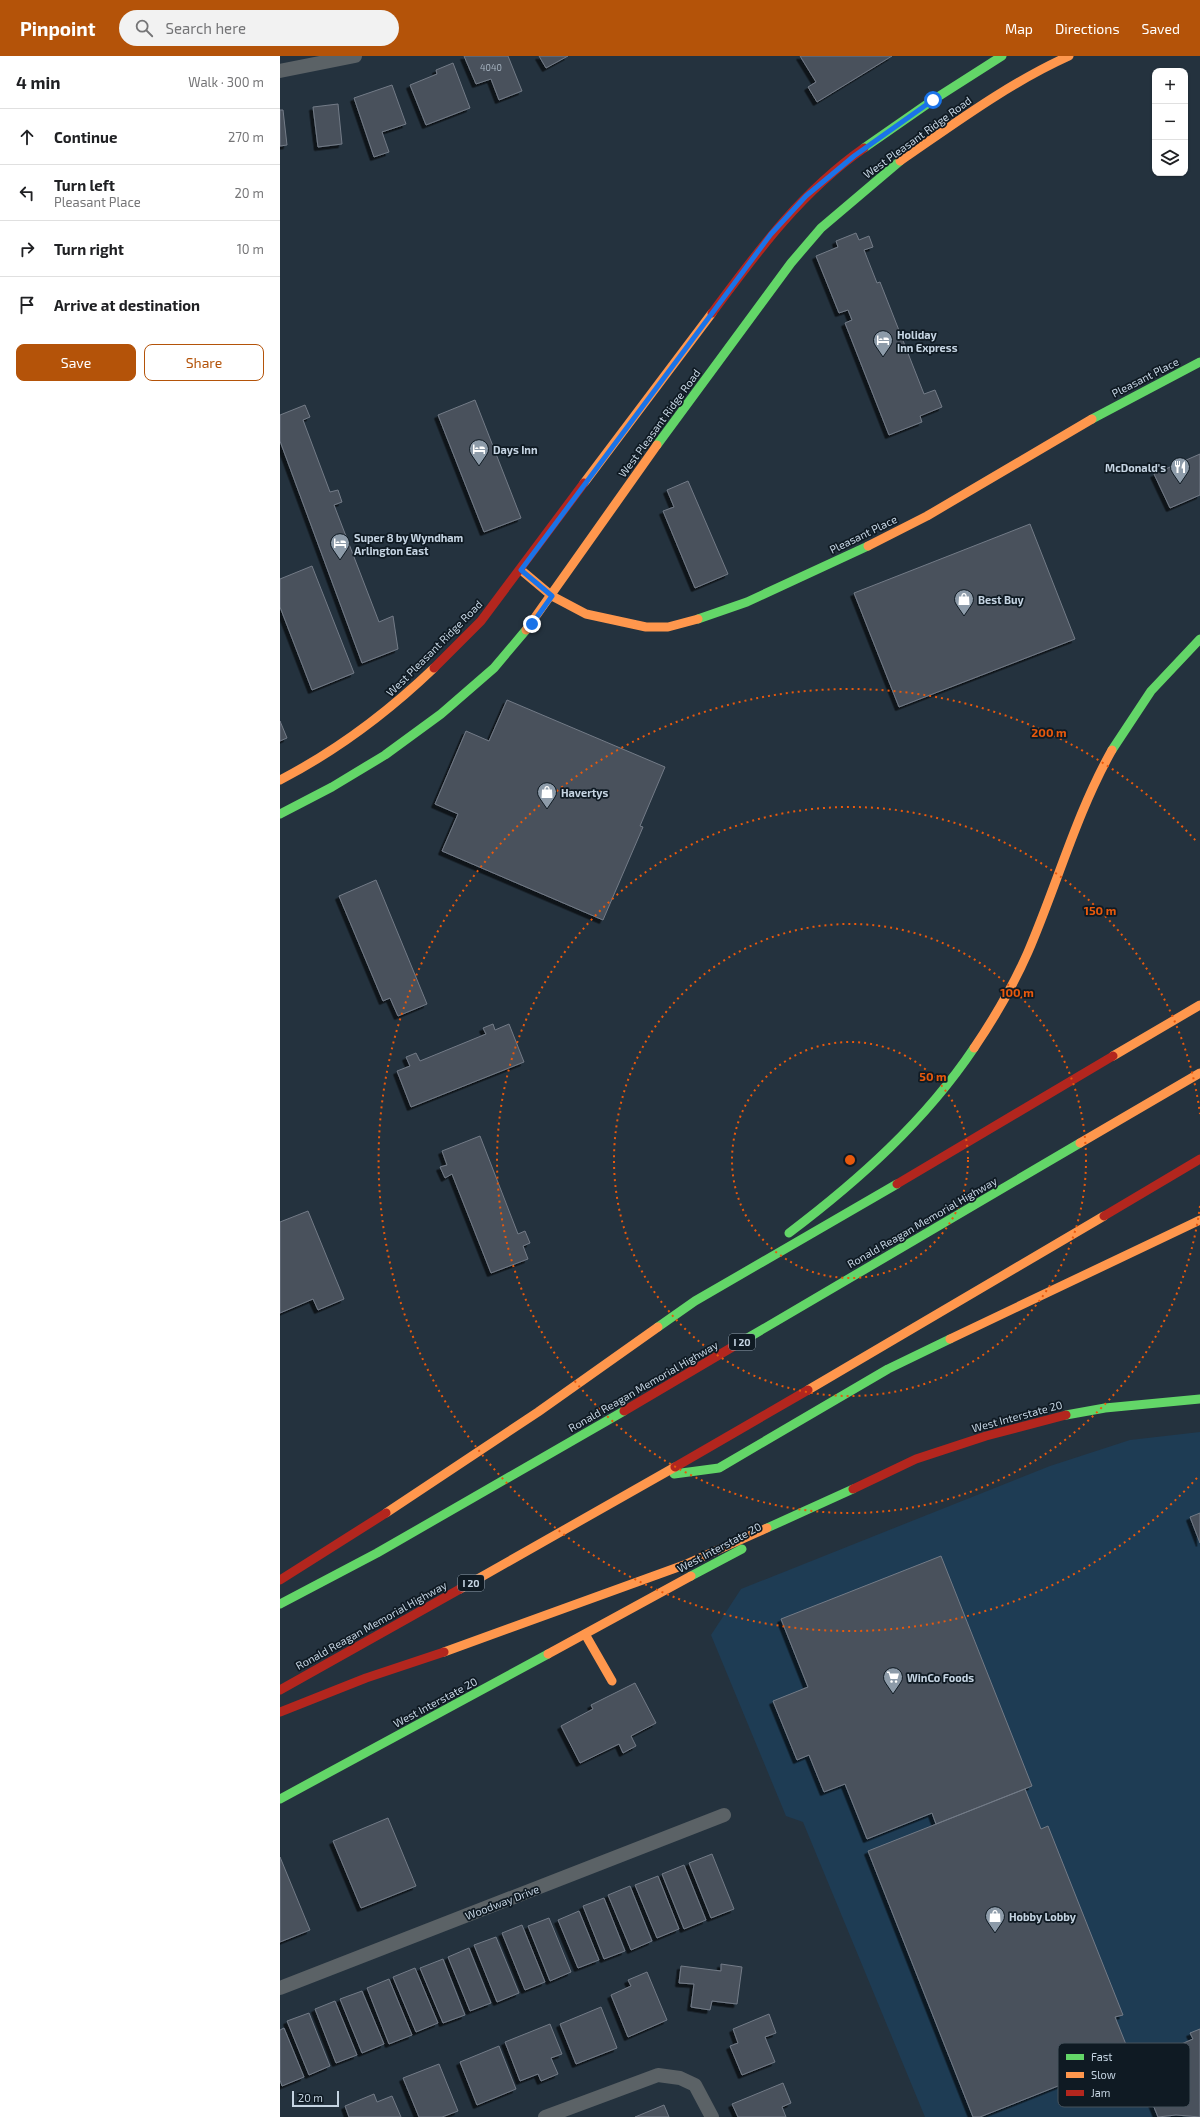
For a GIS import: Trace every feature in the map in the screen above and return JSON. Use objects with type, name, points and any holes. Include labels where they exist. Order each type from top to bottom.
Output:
[{"type":"main road","name":"West Pleasant Ridge Road","points":[[280,780],[313,763],[405,696],[481,621],[521,570],[771,234],[806,196],[854,156],[957,84],[1002,56]]},
{"type":"main road","name":"West Pleasant Ridge Road","points":[[280,814],[332,787],[380,758],[441,714],[494,668],[532,624],[622,494],[791,263],[821,228],[853,199],[904,158],[965,116],[1064,57]]},
{"type":"main road","points":[[952,97],[957,84]]},
{"type":"main road","points":[[898,150],[904,158]]},
{"type":"main road","name":"Pleasant Place","points":[[521,570],[552,596],[586,614],[646,627],[668,627],[690,622],[747,602],[840,560],[927,516],[994,478],[1100,414],[1200,362]]},
{"type":"main road","points":[[280,1580],[363,1529],[538,1412],[695,1301],[780,1240],[856,1181],[900,1140],[958,1071],[1010,990],[1052,895],[1072,837],[1104,764],[1139,708],[1165,674],[1200,639]]},
{"type":"main road","points":[[695,1301],[1200,1005]]},
{"type":"main road","name":"Ronald Reagan Memorial Highway","points":[[280,1604],[377,1553],[528,1467],[1200,1073]]},
{"type":"main road","name":"Ronald Reagan Memorial Highway","points":[[280,1690],[661,1476],[1200,1159]]},
{"type":"main road","points":[[661,1476],[719,1468],[888,1369],[1200,1220]]},
{"type":"main road","name":"West Interstate 20","points":[[280,1799],[853,1489],[916,1459],[986,1436],[1059,1416],[1105,1408],[1200,1399]]},
{"type":"main road","points":[[280,1712],[366,1678],[677,1568],[853,1489]]},
{"type":"main road","points":[[585,1634],[612,1681]]},
{"type":"street","points":[[280,71],[355,56]]},
{"type":"street","name":"Woodway Drive","points":[[280,1988],[724,1815]]},
{"type":"street","points":[[545,2117],[658,2075],[673,2076],[695,2085],[712,2117]]},
{"type":"shaded area","points":[[1200,1432],[1200,2117],[925,2117],[803,1822],[786,1816],[711,1635],[741,1589],[1050,1466],[1130,1440]]},
{"type":"building","points":[[464,56],[508,56],[522,91],[499,100],[491,79],[476,84]]},
{"type":"building","points":[[539,56],[568,56],[546,68]]},
{"type":"building","points":[[800,56],[892,56],[817,102],[808,87],[816,82]]},
{"type":"building","points":[[453,63],[470,108],[426,125],[410,85],[437,74],[436,70]]},
{"type":"building","points":[[392,85],[406,124],[382,132],[389,152],[374,157],[354,98]]},
{"type":"building","points":[[338,104],[342,144],[318,147],[313,107]]},
{"type":"building","points":[[280,110],[283,110],[287,145],[280,146]]},
{"type":"building","name":"Holiday Inn Express","points":[[856,233],[859,240],[869,236],[873,247],[864,250],[877,283],[880,282],[924,394],[935,390],[942,407],[920,416],[922,422],[889,435],[845,323],[852,320],[848,310],[839,313],[816,256],[838,247],[836,241]]},
{"type":"building","name":"Days Inn","points":[[475,400],[521,518],[484,532],[438,415]]},
{"type":"building","name":"Super 8 by Wyndham Arlington East","points":[[305,405],[310,417],[303,420],[330,492],[338,490],[342,502],[334,505],[379,622],[393,616],[398,649],[362,663],[280,441],[280,415]]},
{"type":"building","name":"McDonald's","points":[[1200,454],[1200,495],[1170,508],[1154,474]]},
{"type":"building","points":[[688,481],[728,574],[695,588],[663,511],[674,507],[667,490]]},
{"type":"building","name":"Best Buy","points":[[1030,524],[1075,639],[899,707],[854,593]]},
{"type":"building","points":[[312,566],[354,673],[312,690],[280,607],[280,579]]},
{"type":"building","name":"Havertys","points":[[507,700],[665,767],[640,826],[643,827],[603,920],[442,851],[458,814],[435,804],[466,731],[489,741]]},
{"type":"building","points":[[280,721],[287,738],[280,741]]},
{"type":"building","points":[[376,880],[427,1004],[398,1016],[390,998],[383,1001],[339,896]]},
{"type":"building","points":[[493,1024],[495,1030],[509,1024],[524,1062],[411,1107],[397,1071],[410,1066],[406,1057],[416,1053],[420,1061],[486,1034],[483,1028]]},
{"type":"building","points":[[480,1136],[518,1234],[525,1231],[530,1243],[523,1246],[528,1259],[491,1273],[452,1174],[445,1178],[440,1167],[447,1165],[442,1151]]},
{"type":"building","points":[[308,1211],[344,1299],[318,1310],[313,1299],[280,1313],[280,1222]]},
{"type":"building","points":[[1200,1513],[1200,1543],[1190,1517]]},
{"type":"building","name":"WinCo Foods","points":[[941,1556],[1032,1786],[936,1824],[932,1813],[867,1839],[845,1784],[824,1792],[809,1755],[797,1760],[773,1701],[808,1687],[781,1619]]},
{"type":"building","points":[[635,1683],[656,1723],[631,1736],[636,1746],[623,1753],[619,1744],[580,1763],[561,1726],[593,1709],[591,1705]]},
{"type":"building","name":"Hobby Lobby","points":[[1025,1789],[1041,1829],[1048,1826],[1123,2015],[1115,2017],[1125,2043],[1058,2043],[1058,2086],[980,2117],[973,2117],[868,1851]]},
{"type":"building","points":[[388,1818],[416,1886],[361,1908],[333,1841]]},
{"type":"building","points":[[712,1854],[734,1909],[711,1918],[689,1863]]},
{"type":"building","points":[[280,1857],[310,1930],[280,1942]]},
{"type":"building","points":[[684,1865],[706,1920],[684,1929],[662,1874]]},
{"type":"building","points":[[658,1876],[679,1929],[657,1938],[635,1885]]},
{"type":"building","points":[[630,1886],[652,1941],[631,1950],[608,1895]]},
{"type":"building","points":[[604,1898],[625,1951],[604,1959],[583,1906]]},
{"type":"building","points":[[579,1911],[599,1960],[578,1968],[558,1920]]},
{"type":"building","points":[[549,1918],[571,1972],[550,1981],[528,1926]]},
{"type":"building","points":[[522,1925],[545,1982],[525,1990],[502,1933]]},
{"type":"building","points":[[496,1937],[519,1993],[497,2002],[474,1945]]},
{"type":"building","points":[[469,1948],[491,2003],[470,2011],[448,1957]]},
{"type":"building","points":[[443,1959],[465,2015],[443,2023],[420,1968]]},
{"type":"building","points":[[721,1964],[742,1967],[737,2004],[712,2001],[710,2010],[691,2007],[694,1984],[679,1983],[681,1966],[721,1971]]},
{"type":"building","points":[[415,1968],[438,2023],[416,2032],[393,1977]]},
{"type":"building","points":[[647,1972],[667,2020],[628,2037],[611,1995],[631,1986],[628,1980]]},
{"type":"building","points":[[389,1979],[412,2035],[389,2044],[367,1988]]},
{"type":"building","points":[[362,1991],[384,2044],[362,2053],[340,1999]]},
{"type":"building","points":[[335,2001],[357,2055],[336,2063],[315,2009]]},
{"type":"building","points":[[601,2007],[617,2048],[576,2064],[560,2024]]},
{"type":"building","points":[[309,2013],[330,2066],[309,2075],[287,2021]]},
{"type":"building","points":[[769,2014],[776,2033],[765,2037],[775,2062],[742,2075],[730,2046],[738,2043],[733,2029]]},
{"type":"building","points":[[550,2024],[562,2054],[551,2058],[558,2074],[541,2081],[538,2074],[520,2081],[505,2042]]},
{"type":"building","points":[[284,2028],[304,2077],[282,2086],[280,2080],[280,2030]]},
{"type":"building","points":[[1200,2029],[1200,2117],[1176,2115],[1158,2117],[1154,2107],[1190,2107],[1190,2043],[1184,2043],[1193,2039],[1190,2033]]},
{"type":"building","points":[[499,2046],[516,2089],[477,2105],[460,2062]]},
{"type":"building","points":[[439,2064],[458,2111],[442,2117],[419,2117],[403,2078]]},
{"type":"building","points":[[783,2083],[791,2103],[782,2107],[786,2117],[738,2117],[732,2104]]},
{"type":"building","points":[[374,2094],[377,2102],[392,2096],[401,2117],[349,2117],[345,2106]]},
{"type":"building","points":[[664,2105],[669,2117],[635,2117]]},
{"type":"traffic: fast","points":[[864,148],[933,100],[1002,56]]},
{"type":"traffic: fast","points":[[657,445],[791,263],[821,228],[900,161]]},
{"type":"traffic: fast","points":[[1092,419],[1200,362]]},
{"type":"traffic: fast","points":[[698,619],[747,602],[868,546]]},
{"type":"traffic: fast","points":[[280,814],[332,787],[385,755],[441,714],[494,668],[526,630]]},
{"type":"traffic: fast","points":[[1112,750],[1151,691],[1200,639]]},
{"type":"traffic: fast","points":[[789,1233],[841,1192],[889,1148],[934,1100],[955,1075],[974,1048]]},
{"type":"traffic: fast","points":[[746,1339],[1080,1143]]},
{"type":"traffic: fast","points":[[658,1327],[695,1301],[897,1184]]},
{"type":"traffic: fast","points":[[674,1474],[719,1468],[888,1369],[950,1339]]},
{"type":"traffic: fast","points":[[1066,1415],[1105,1408],[1200,1399]]},
{"type":"traffic: fast","points":[[280,1604],[377,1553],[624,1411]]},
{"type":"traffic: fast","points":[[767,1528],[853,1489]]},
{"type":"traffic: fast","points":[[691,1576],[742,1549]]},
{"type":"traffic: fast","points":[[280,1799],[548,1654]]},
{"type":"traffic: slow","points":[[900,161],[1003,91],[1069,56]]},
{"type":"traffic: slow","points":[[584,483],[712,313]]},
{"type":"traffic: slow","points":[[868,546],[927,516],[1092,419]]},
{"type":"traffic: slow","points":[[526,630],[657,445]]},
{"type":"traffic: slow","points":[[521,570],[552,596],[586,614],[646,627],[668,627],[698,619]]},
{"type":"traffic: slow","points":[[280,780],[301,769],[361,730],[434,668]]},
{"type":"traffic: slow","points":[[974,1048],[1003,1001],[1022,965],[1077,824],[1099,774],[1112,750]]},
{"type":"traffic: slow","points":[[1113,1056],[1200,1005]]},
{"type":"traffic: slow","points":[[1080,1143],[1200,1073]]},
{"type":"traffic: slow","points":[[808,1390],[1104,1216]]},
{"type":"traffic: slow","points":[[950,1339],[1200,1220]]},
{"type":"traffic: slow","points":[[386,1513],[538,1412],[658,1327]]},
{"type":"traffic: slow","points":[[460,1589],[675,1467]]},
{"type":"traffic: slow","points":[[444,1652],[684,1565],[767,1528]]},
{"type":"traffic: slow","points":[[548,1654],[691,1576]]},
{"type":"traffic: slow","points":[[585,1634],[612,1681]]},
{"type":"traffic: jam","points":[[712,313],[763,245],[781,224],[820,184],[841,165],[864,148]]},
{"type":"traffic: jam","points":[[434,668],[481,621],[584,483]]},
{"type":"traffic: jam","points":[[897,1184],[1113,1056]]},
{"type":"traffic: jam","points":[[1104,1216],[1200,1159]]},
{"type":"traffic: jam","points":[[624,1411],[746,1339]]},
{"type":"traffic: jam","points":[[675,1467],[808,1390]]},
{"type":"traffic: jam","points":[[853,1489],[916,1459],[986,1436],[1066,1415]]},
{"type":"traffic: jam","points":[[280,1580],[386,1513]]},
{"type":"traffic: jam","points":[[280,1690],[460,1589]]},
{"type":"traffic: jam","points":[[280,1712],[366,1678],[444,1652]]},
{"type":"place","name":"Holiday Inn Express","points":[[883,357]]},
{"type":"place","name":"Days Inn","points":[[479,466]]},
{"type":"place","name":"McDonald's","points":[[1180,484]]},
{"type":"place","name":"Super 8 by Wyndham Arlington East","points":[[340,560]]},
{"type":"place","name":"Best Buy","points":[[964,616]]},
{"type":"place","name":"Havertys","points":[[547,809]]},
{"type":"place","name":"WinCo Foods","points":[[893,1694]]},
{"type":"place","name":"Hobby Lobby","points":[[995,1933]]},
{"type":"route","points":[[532,624],[552,596],[521,570],[771,234],[806,196],[854,156],[933,100]]}]
